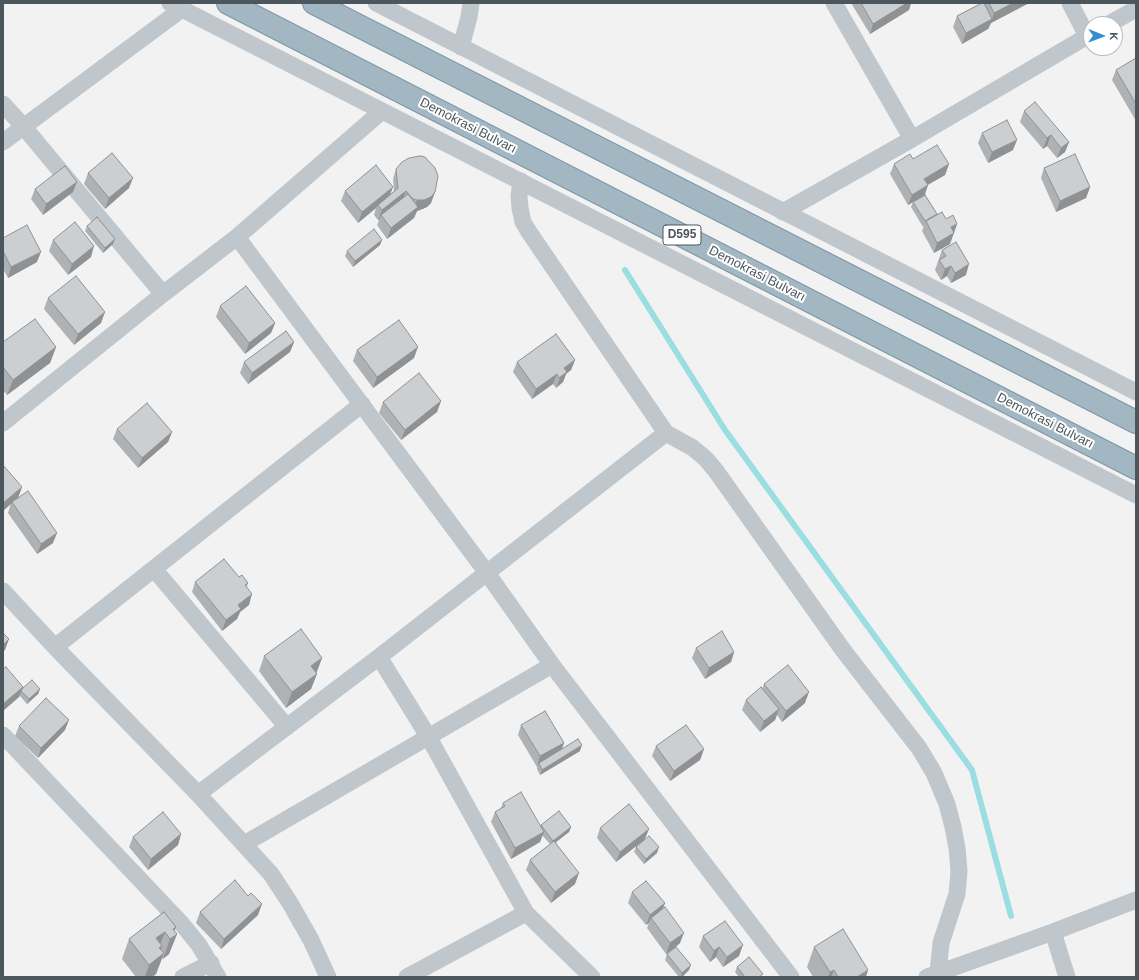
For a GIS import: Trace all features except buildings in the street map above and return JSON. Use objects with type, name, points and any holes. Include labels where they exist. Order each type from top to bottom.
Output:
[{"type":"highway","name":"Demokrasi Bulvarı","points":[[228,3],[1136,468]]},
{"type":"highway","points":[[314,3],[1136,422]]},
{"type":"street","points":[[376,3],[1136,392]]},
{"type":"street","points":[[461,47],[471,3]]},
{"type":"street","points":[[834,3],[912,139]]},
{"type":"street","points":[[1070,3],[1083,25]]},
{"type":"street","points":[[3,142],[176,6],[1136,495]]},
{"type":"street","points":[[1123,16],[1136,9]]},
{"type":"street","points":[[783,212],[912,139],[1083,39]]},
{"type":"street","points":[[3,104],[163,294]]},
{"type":"street","points":[[4,420],[237,237],[382,111]]},
{"type":"street","points":[[521,181],[519,196],[520,208],[523,222],[528,232],[666,433],[693,448],[706,459],[716,471],[843,650],[919,748],[934,773],[947,804],[953,827],[959,871],[957,894],[932,975]]},
{"type":"street","points":[[237,237],[487,573],[552,665],[791,977]]},
{"type":"street","points":[[55,648],[362,404]]},
{"type":"street","points":[[198,794],[379,657],[666,433]]},
{"type":"street","points":[[154,569],[287,727]]},
{"type":"street","points":[[3,591],[55,648],[198,794],[271,874],[290,903],[311,940],[328,977]]},
{"type":"street","points":[[379,657],[428,736],[526,913],[592,977]]},
{"type":"street","points":[[244,844],[552,665]]},
{"type":"street","points":[[3,735],[182,924],[199,945],[215,970],[183,977]]},
{"type":"street","points":[[932,975],[1053,932],[1136,900]]},
{"type":"street","points":[[407,977],[526,913]]},
{"type":"street","points":[[1053,932],[1067,977]]},
{"type":"waterway","points":[[625,270],[725,430],[972,770],[1011,916]]}]
